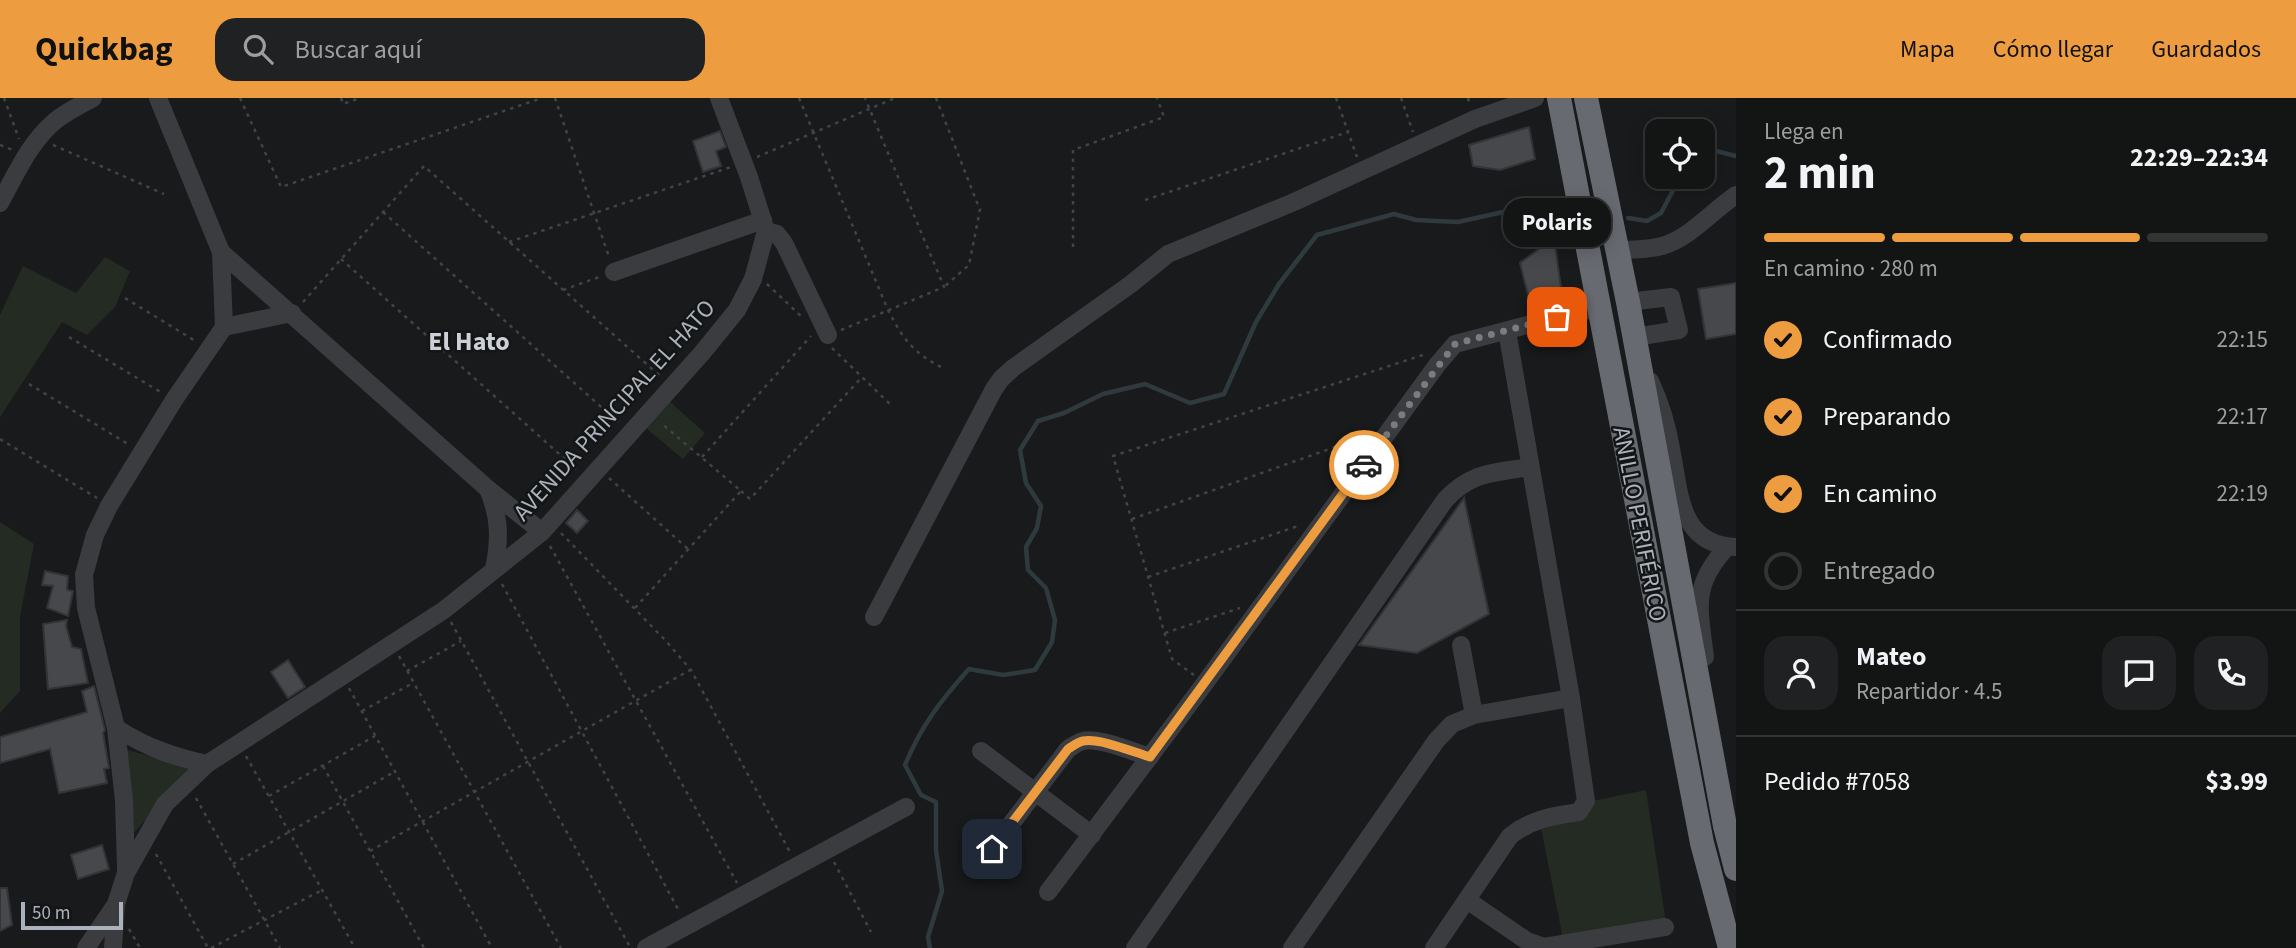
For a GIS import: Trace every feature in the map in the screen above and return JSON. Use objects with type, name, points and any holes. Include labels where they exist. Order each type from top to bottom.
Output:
[{"type":"highway","name":"ANILLO PERIFÉRICO","points":[[1559,98],[1702,843],[1730,948]]},
{"type":"highway","name":"ANILLO PERIFÉRICO","points":[[1586,98],[1628,302],[1725,826],[1736,869]]},
{"type":"highway","points":[[1702,843],[1721,948]]},
{"type":"street","points":[[0,203],[37,138],[57,119],[93,98]]},
{"type":"street","points":[[126,873],[124,800],[116,728],[86,608],[84,575],[95,535],[109,506],[174,400],[224,327],[221,252],[158,98]]},
{"type":"street","points":[[719,98],[765,225],[784,243],[821,333]]},
{"type":"street","points":[[874,617],[1001,379],[1168,254],[1294,202],[1475,119],[1535,98]]},
{"type":"street","points":[[1617,251],[1662,246],[1686,234],[1736,195]]},
{"type":"street","points":[[614,272],[765,225]]},
{"type":"street","name":"AVENIDA PRINCIPAL EL HATO","points":[[113,948],[116,904],[126,873],[165,804],[207,764],[444,610],[547,527],[737,310],[753,279],[765,225]]},
{"type":"street","points":[[221,252],[488,489],[547,527]]},
{"type":"street","points":[[1628,302],[1671,297],[1679,330],[1636,346],[1656,392],[1668,431],[1676,488],[1684,515],[1694,529],[1704,536],[1732,547],[1708,569],[1702,582],[1699,599],[1706,665],[1702,703]]},
{"type":"street","points":[[1048,892],[1455,344],[1598,308]]},
{"type":"street","points":[[224,327],[292,313]]},
{"type":"street","points":[[1434,948],[1510,836],[1523,825],[1541,817],[1582,810],[1586,801],[1571,698],[1507,331]]},
{"type":"street","points":[[1135,948],[1445,500],[1458,486],[1476,476],[1530,467]]},
{"type":"street","points":[[488,489],[496,508],[499,527],[494,569]]},
{"type":"street","points":[[1461,645],[1474,715]]},
{"type":"street","points":[[1292,948],[1436,741],[1452,724],[1474,715],[1571,698]]},
{"type":"street","points":[[116,728],[154,750],[207,764]]},
{"type":"street","points":[[992,849],[1068,749],[1084,740],[1097,741],[1150,757]]},
{"type":"street","points":[[981,751],[1091,835]]},
{"type":"street","points":[[646,948],[906,807]]},
{"type":"street","points":[[1467,900],[1527,941],[1544,947],[1665,927]]},
{"type":"street","points":[[86,948],[116,904]]},
{"type":"path","points":[[4,98],[25,156]]},
{"type":"path","points":[[240,98],[281,187],[542,98]]},
{"type":"path","points":[[341,98],[343,104],[360,98]]},
{"type":"path","points":[[555,98],[614,272],[563,290]]},
{"type":"path","points":[[799,98],[901,336],[929,361],[943,368]]},
{"type":"path","points":[[865,98],[944,287]]},
{"type":"path","points":[[509,242],[744,163],[895,98]]},
{"type":"path","points":[[702,457],[821,333],[944,287],[969,265],[980,209],[936,98]]},
{"type":"path","points":[[1073,247],[1073,150],[1164,117],[1157,98]]},
{"type":"path","points":[[1336,98],[1361,170]]},
{"type":"path","points":[[1401,98],[1417,145]]},
{"type":"path","points":[[1145,200],[1348,132]]},
{"type":"path","points":[[37,138],[164,194]]},
{"type":"path","points":[[292,313],[424,166],[663,379]]},
{"type":"path","points":[[383,212],[631,433]]},
{"type":"path","points":[[341,259],[594,475],[688,550]]},
{"type":"path","points":[[125,298],[209,349]]},
{"type":"path","points":[[69,337],[174,400]]},
{"type":"path","points":[[1205,683],[1172,659],[1113,456],[1455,344]]},
{"type":"path","points":[[649,413],[750,499],[862,377]]},
{"type":"path","points":[[29,384],[142,453]]},
{"type":"path","points":[[1132,519],[1391,428]]},
{"type":"path","points":[[0,439],[109,506]]},
{"type":"path","points":[[635,608],[741,491]]},
{"type":"path","points":[[1148,577],[1328,516]]},
{"type":"path","points":[[547,527],[635,608],[691,670],[798,866]]},
{"type":"path","points":[[547,527],[637,700],[744,895]]},
{"type":"path","points":[[494,569],[687,926]]},
{"type":"path","points":[[1165,633],[1266,599]]},
{"type":"path","points":[[444,610],[631,948]]},
{"type":"path","points":[[407,671],[461,642]]},
{"type":"path","points":[[392,644],[561,948]]},
{"type":"path","points":[[370,851],[691,670]]},
{"type":"path","points":[[343,676],[492,948]]},
{"type":"path","points":[[362,711],[414,683]]},
{"type":"path","points":[[269,796],[375,736]]},
{"type":"path","points":[[239,742],[355,948]]},
{"type":"path","points":[[323,766],[424,948]]},
{"type":"path","points":[[233,864],[394,772]]},
{"type":"path","points":[[187,782],[280,948]]},
{"type":"path","points":[[145,836],[209,948],[322,890]]},
{"type":"path","points":[[828,850],[871,932]]},
{"type":"shaded area","points":[[105,257],[130,271],[115,307],[87,335],[62,322],[0,417],[0,315],[23,266],[76,293]]},
{"type":"shaded area","points":[[669,401],[705,433],[683,459],[646,428]]},
{"type":"shaded area","points":[[0,522],[34,544],[20,617],[20,691],[0,713]]},
{"type":"shaded area","points":[[124,749],[193,768],[130,837]]},
{"type":"shaded area","points":[[1646,790],[1666,923],[1563,939],[1540,823],[1589,814],[1587,802]]},
{"type":"building","points":[[1529,127],[1535,159],[1500,170],[1473,166],[1469,145]]},
{"type":"building","points":[[720,131],[726,147],[716,151],[721,166],[703,172],[693,141]]},
{"type":"building","points":[[1554,238],[1562,295],[1531,307],[1520,263]]},
{"type":"building","points":[[1736,283],[1736,334],[1706,339],[1698,289]]},
{"type":"building","points":[[1464,498],[1489,614],[1417,653],[1359,645]]},
{"type":"building","points":[[577,510],[588,521],[577,533],[566,523]]},
{"type":"building","points":[[45,571],[68,576],[67,590],[73,591],[68,616],[47,608],[53,586],[42,585]]},
{"type":"building","points":[[67,620],[72,647],[81,649],[88,683],[48,689],[43,624]]},
{"type":"building","points":[[288,660],[305,687],[288,698],[271,672]]},
{"type":"building","points":[[94,686],[105,730],[103,733],[109,768],[104,769],[107,783],[59,793],[50,749],[0,763],[0,737],[87,712],[82,691]]},
{"type":"building","points":[[102,845],[109,869],[78,879],[71,855]]},
{"type":"building","points":[[0,888],[7,888],[12,925],[0,931]]},
{"type":"waterway","points":[[1715,151],[1736,156]]},
{"type":"waterway","points":[[1628,218],[1647,221],[1661,213],[1674,189]]},
{"type":"waterway","points":[[930,948],[928,937],[942,891],[936,850],[936,802],[921,795],[905,765],[932,714],[969,669],[1003,675],[1035,670],[1052,642],[1055,620],[1046,588],[1028,570],[1026,547],[1037,528],[1041,506],[1026,483],[1020,450],[1038,421],[1064,413],[1103,394],[1145,384],[1190,403],[1224,394],[1256,322],[1279,284],[1317,235],[1394,214],[1416,220],[1458,222],[1512,210],[1561,208]]},
{"type":"way so far","points":[[1364,465],[1455,344],[1557,317]]},
{"type":"place","name":"Polaris","points":[[1557,317]]},
{"type":"district","name":"El Hato","points":[[469,341]]},
{"type":"route","points":[[992,849],[1068,749],[1076,743],[1084,740],[1097,741],[1150,757],[1364,465]]}]
